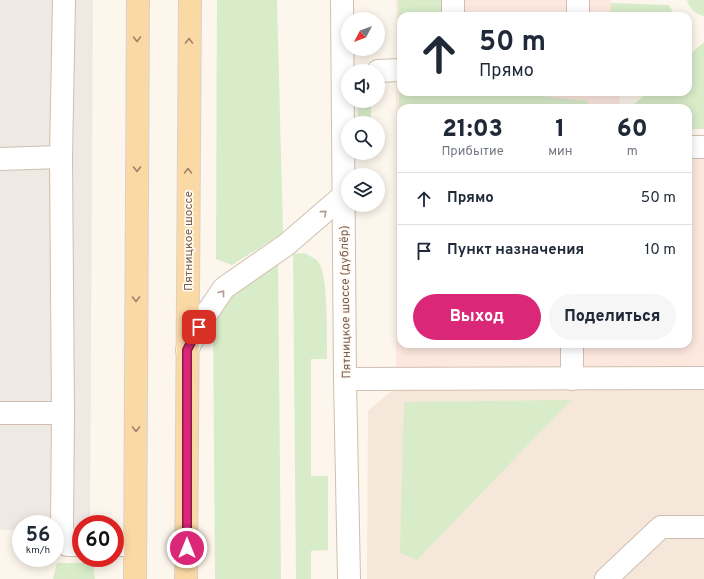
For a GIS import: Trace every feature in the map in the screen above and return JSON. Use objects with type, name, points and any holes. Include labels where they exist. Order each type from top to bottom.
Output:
[{"type":"main road","points":[[135,579],[125,545],[138,0]]},
{"type":"main road","name":"Пятницкое шоссе","points":[[186,579],[190,0]]},
{"type":"street","points":[[64,0],[61,157],[63,413],[62,529],[67,545],[72,545]]},
{"type":"street","name":"Пятницкое шоссе (дублёр)","points":[[342,0],[345,64]]},
{"type":"street","points":[[453,0],[453,12]]},
{"type":"street","points":[[578,0],[578,12]]},
{"type":"street","points":[[385,71],[397,70]]},
{"type":"street","name":"Пятницкое шоссе (дублёр)","points":[[344,168],[345,108]]},
{"type":"street","points":[[0,159],[61,157]]},
{"type":"street","points":[[187,350],[205,316],[224,288],[286,245],[341,198]]},
{"type":"street","name":"Пятницкое шоссе (дублёр)","points":[[344,212],[349,579]]},
{"type":"street","points":[[572,348],[572,378]]},
{"type":"street","points":[[346,379],[704,378]]},
{"type":"street","points":[[0,413],[63,413]]},
{"type":"street","points":[[606,579],[661,527],[704,527]]},
{"type":"shaded area","points":[[0,0],[93,0],[90,515],[72,515],[72,530],[64,529],[64,515],[12,515],[12,530],[0,530]]},
{"type":"shaded area","points":[[396,0],[611,0],[611,12],[397,12],[397,96],[619,96],[620,104],[397,104],[397,348],[692,348],[692,146],[704,146],[704,385],[396,387]]},
{"type":"shaded area","points":[[704,385],[704,579],[367,579],[368,411],[396,387]]},
{"type":"green space","points":[[217,0],[277,0],[283,233],[232,265],[216,259]]},
{"type":"green space","points":[[398,0],[445,0],[445,12],[398,12]]},
{"type":"green space","points":[[687,0],[704,0],[704,16],[693,10],[689,6]]},
{"type":"green space","points":[[611,3],[669,5],[673,12],[611,12]]},
{"type":"green space","points":[[704,42],[704,129],[692,129],[692,104],[634,104],[644,96],[692,96],[692,52]]},
{"type":"green space","points":[[399,96],[538,96],[588,101],[588,104],[399,104]]},
{"type":"green space","points":[[357,108],[371,108],[371,116],[358,116]]},
{"type":"green space","points":[[304,253],[318,261],[324,280],[327,324],[327,359],[311,359],[311,476],[328,476],[328,550],[311,551],[311,579],[296,579],[293,254]]},
{"type":"green space","points":[[278,260],[281,579],[215,579],[213,313],[227,293]]},
{"type":"green space","points":[[571,400],[417,560],[400,553],[404,402]]},
{"type":"green space","points":[[64,563],[72,563],[72,567],[94,567],[95,579],[53,579],[56,567],[64,567]]},
{"type":"route","points":[[187,548],[187,350],[199,327]]}]
